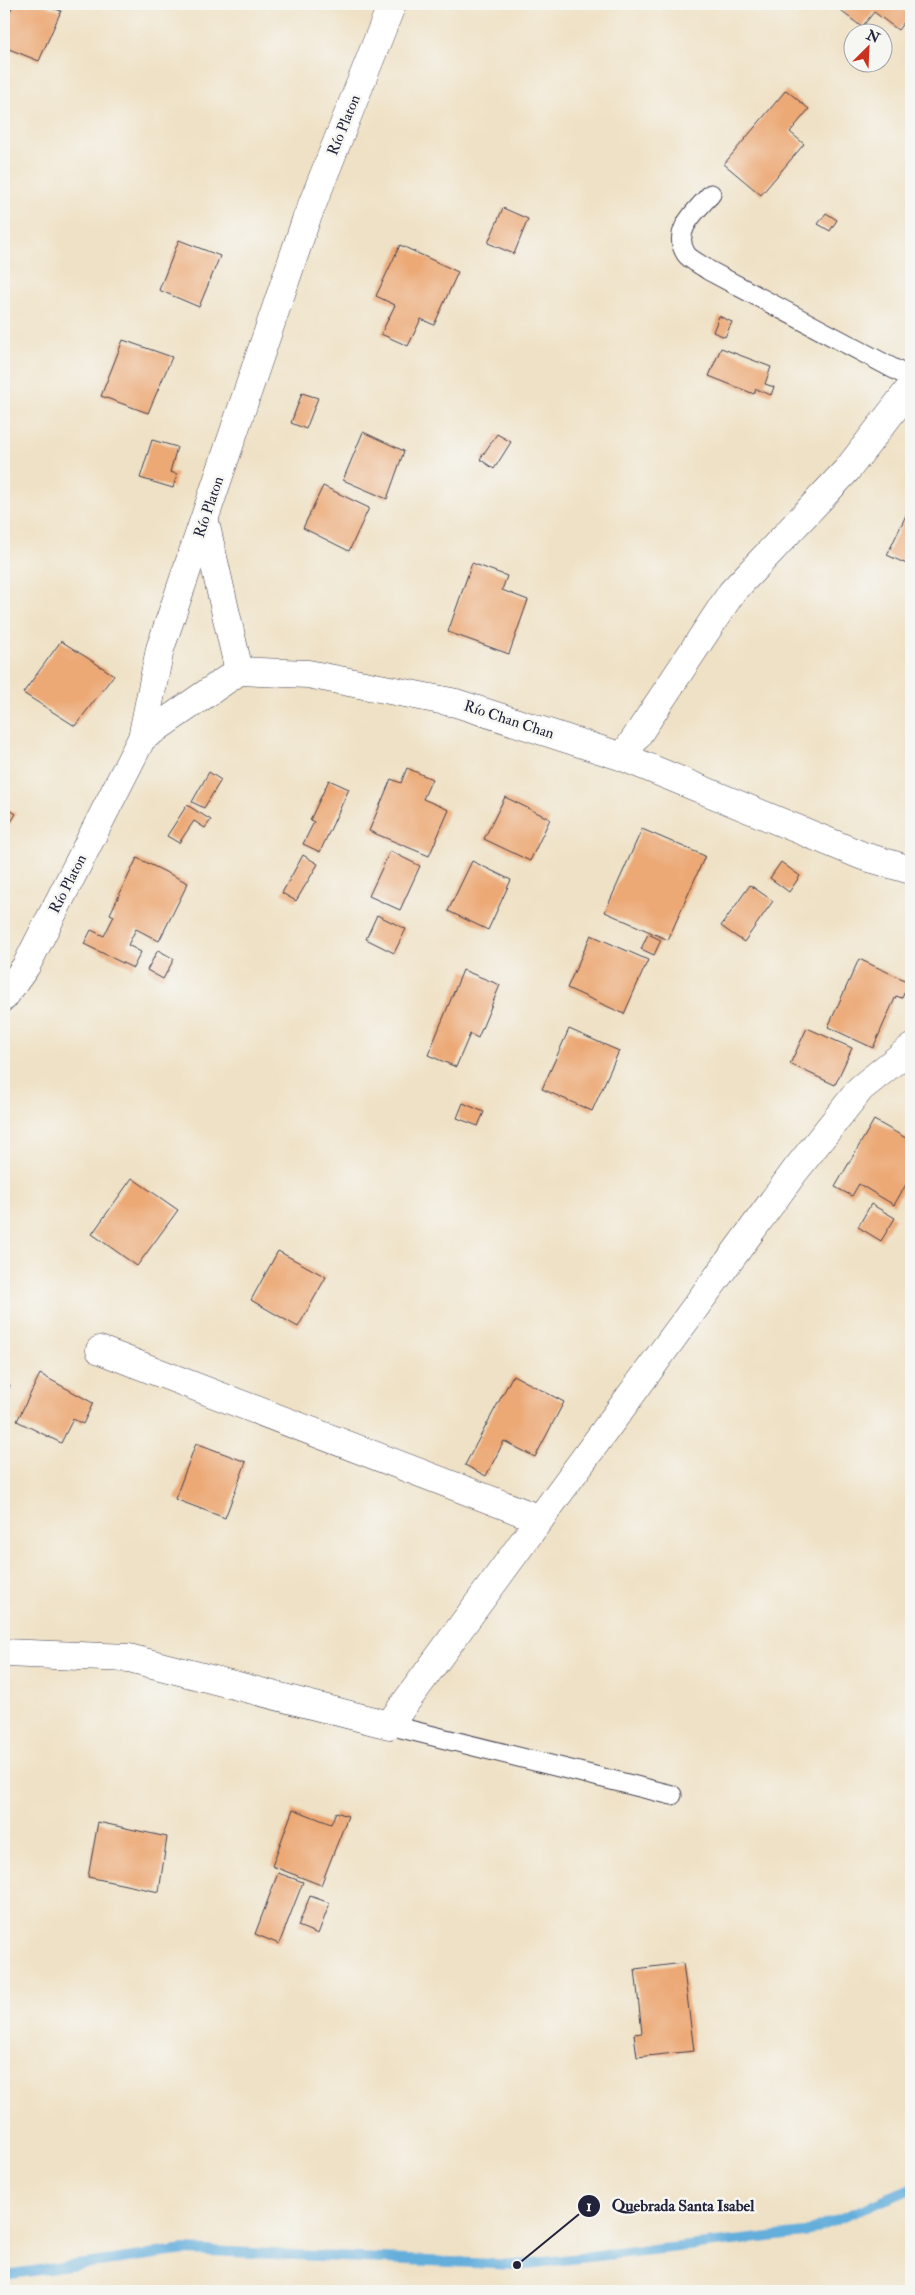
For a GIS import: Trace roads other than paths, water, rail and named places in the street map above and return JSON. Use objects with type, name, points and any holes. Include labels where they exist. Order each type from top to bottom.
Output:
[{"type":"street","name":"Río Platon","points":[[4,997],[26,966],[142,738],[160,650],[306,220],[392,4]]},
{"type":"street","points":[[623,757],[732,592],[847,470],[911,387]]},
{"type":"street","points":[[142,738],[239,671],[205,522]]},
{"type":"street","name":"Río Chan Chan","points":[[239,671],[308,674],[456,703],[623,757],[863,856],[911,870]]},
{"type":"street","points":[[4,1654],[130,1658],[389,1725],[795,1171],[861,1088],[911,1048]]},
{"type":"street","points":[[100,1350],[540,1519]]},
{"type":"lane","points":[[711,194],[684,225],[681,240],[686,255],[708,270],[911,378]]},
{"type":"lane","points":[[389,1725],[672,1795]]},
{"type":"waterway","points":[[4,2275],[185,2250],[517,2265],[805,2233],[911,2189]]},
{"type":"place","name":"Quebrada Santa Isabel","points":[[517,2265]]}]
